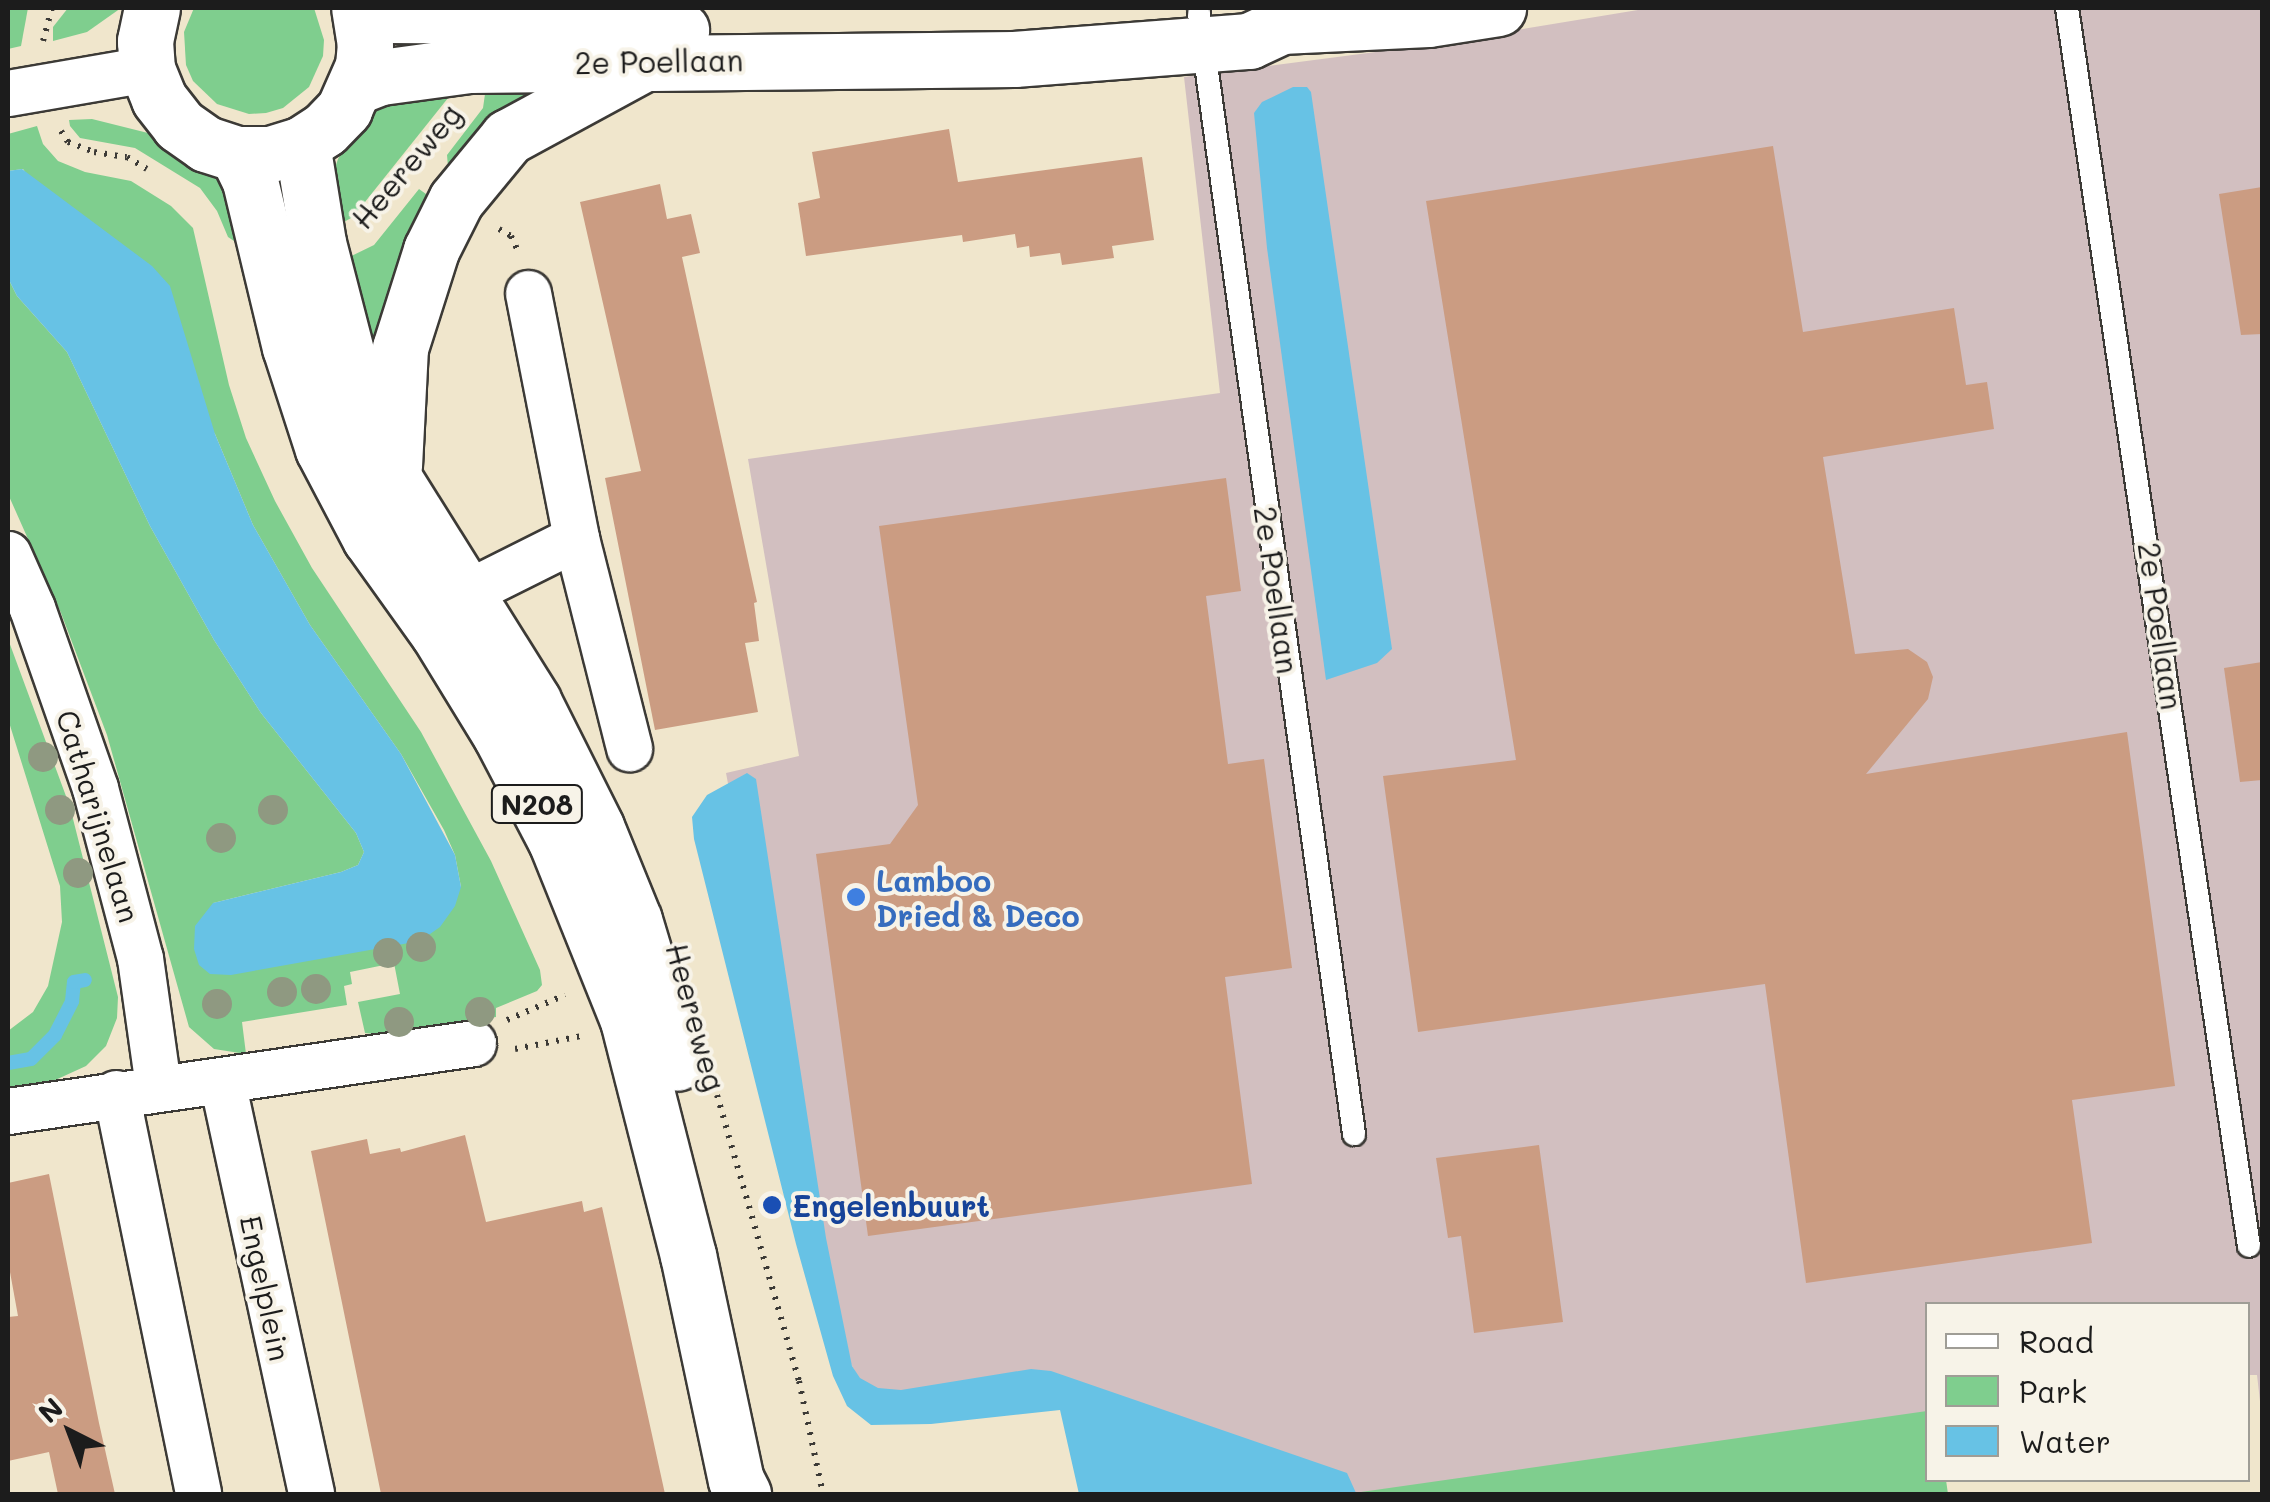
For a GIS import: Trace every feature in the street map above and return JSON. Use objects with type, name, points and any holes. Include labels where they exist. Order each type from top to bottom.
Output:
[{"type":"main road","points":[[152,8],[145,41],[148,69],[159,100],[179,125],[206,144],[237,154],[270,154],[302,144],[325,130],[358,86],[365,45],[362,8]]},
{"type":"main road","name":"2e Poellaan","points":[[362,8],[387,15],[557,16],[662,30],[1201,29],[1250,41],[1281,26],[1428,19],[1498,8]]},
{"type":"main road","name":"2e Poellaan","points":[[358,86],[381,77],[469,66],[650,60],[1014,59],[1201,29]]},
{"type":"main road","points":[[394,479],[400,348],[431,250],[456,200],[508,137],[650,60]]},
{"type":"main road","name":"Heereweg","points":[[302,144],[318,244],[362,413],[394,479],[532,701],[596,826],[634,920],[665,1013],[772,1469],[771,1494]]},
{"type":"main road","name":"N208","points":[[237,154],[250,182],[290,347],[323,449],[370,538],[501,736],[556,842],[628,1020],[688,1255],[736,1480],[743,1494]]},
{"type":"street","points":[[8,93],[148,69]]},
{"type":"street","points":[[528,293],[576,538],[629,748]]},
{"type":"street","points":[[408,593],[439,598],[464,594],[576,538]]},
{"type":"street","name":"Catharijnelaan","points":[[8,554],[32,608],[95,788],[140,958],[137,1090]]},
{"type":"street","points":[[8,1111],[473,1043]]},
{"type":"street","name":"Engelplein","points":[[222,1081],[311,1494]]},
{"type":"street","points":[[137,1090],[198,1494]]},
{"type":"lane","name":"2e Poellaan","points":[[2068,8],[2249,1246]]},
{"type":"lane","name":"2e Poellaan","points":[[1201,29],[1354,1134]]},
{"type":"path","points":[[52,8],[43,38],[59,127],[68,142],[94,152],[128,157],[159,176]]},
{"type":"path","name":"Heereweg","points":[[318,244],[349,236],[410,166],[468,91],[469,66]]},
{"type":"path","points":[[473,1043],[495,1025],[571,992]]},
{"type":"path","points":[[473,1043],[504,1052],[588,1035]]},
{"type":"path","name":"Heereweg","points":[[716,1091],[799,1380],[824,1494]]},
{"type":"shaded area","points":[[1650,8],[2262,8],[2262,1419],[2257,1375],[2250,1375],[2250,1302],[1925,1302],[1925,1425],[1474,1494],[1342,1494],[1065,1391],[870,1400],[831,1326],[726,773],[799,756],[748,459],[1220,393],[1184,77],[1414,47]]},
{"type":"green space","points":[[8,8],[28,8],[21,46],[8,49]]},
{"type":"green space","points":[[68,8],[121,8],[87,32],[53,41],[53,27]]},
{"type":"green space","points":[[194,8],[314,8],[324,40],[323,56],[309,87],[283,108],[266,113],[249,114],[217,104],[193,81],[186,65],[184,32]]},
{"type":"green space","points":[[574,74],[448,167],[447,155],[483,108],[487,80]]},
{"type":"green space","points":[[391,93],[452,93],[353,217],[331,229],[330,183],[338,159],[359,121]]},
{"type":"green space","points":[[92,119],[148,133],[210,171],[225,185],[240,245],[228,237],[217,211],[200,188],[135,148],[80,138],[70,126],[69,120]]},
{"type":"green space","points":[[37,126],[43,144],[58,161],[85,172],[131,181],[171,206],[193,228],[229,385],[246,438],[275,501],[312,568],[421,732],[491,861],[540,970],[542,985],[537,991],[496,1008],[496,1017],[380,1035],[365,1033],[358,1002],[400,994],[394,963],[350,972],[352,984],[344,986],[347,1005],[242,1022],[246,1054],[214,1049],[189,1027],[107,735],[61,613],[8,494],[8,278],[17,296],[67,352],[150,526],[214,640],[261,713],[356,833],[364,852],[358,865],[341,872],[213,903],[461,887],[455,855],[444,830],[401,754],[310,625],[253,525],[215,434],[23,169],[8,171],[8,134]]},
{"type":"green space","points":[[419,189],[433,199],[379,362],[337,263],[374,245]]},
{"type":"green space","points":[[8,639],[70,807],[118,997],[117,1018],[106,1046],[86,1066],[40,1087],[8,1092],[8,1031],[33,1012],[48,986],[62,922],[60,886],[8,719]]},
{"type":"green space","points":[[1925,1411],[1925,1482],[1946,1482],[1948,1494],[1347,1494]]},
{"type":"water","points":[[1293,87],[1307,87],[1311,92],[1392,649],[1377,663],[1326,680],[1267,248],[1254,113],[1262,102]]},
{"type":"water","points":[[22,169],[152,266],[170,286],[215,434],[253,525],[310,625],[401,754],[455,855],[461,887],[455,906],[440,927],[420,941],[231,975],[210,974],[199,965],[194,949],[195,926],[213,903],[341,872],[358,865],[364,852],[356,833],[261,713],[214,640],[150,526],[67,352],[17,296],[8,278],[8,171]]},
{"type":"water","points":[[747,773],[756,779],[826,1238],[852,1366],[860,1378],[878,1388],[901,1390],[1031,1369],[1051,1371],[1347,1473],[1356,1493],[1079,1494],[1060,1410],[931,1424],[871,1425],[847,1406],[833,1376],[796,1244],[694,839],[692,817],[707,795]]},
{"type":"building","points":[[949,129],[958,182],[1142,157],[1154,240],[1112,246],[1114,258],[1062,265],[1060,253],[1030,257],[1029,246],[1017,248],[1015,234],[963,242],[962,235],[806,256],[798,203],[820,198],[812,152]]},
{"type":"building","points":[[1773,146],[1803,332],[1954,308],[1966,385],[1987,382],[1994,429],[1823,457],[1855,654],[1908,649],[1927,662],[1933,677],[1928,699],[1866,774],[2127,732],[2175,1086],[2072,1100],[2092,1243],[1806,1283],[1765,984],[1418,1032],[1383,776],[1516,760],[1426,201]]},
{"type":"building","points":[[660,184],[667,219],[691,214],[700,253],[682,257],[757,602],[754,603],[759,641],[745,643],[758,712],[655,730],[605,478],[641,471],[580,202]]},
{"type":"building","points":[[2262,187],[2262,334],[2241,335],[2219,194]]},
{"type":"building","points":[[1226,478],[1241,591],[1206,596],[1228,764],[1264,759],[1292,968],[1225,977],[1252,1184],[868,1236],[816,854],[890,844],[918,805],[879,526]]},
{"type":"building","points":[[2262,662],[2262,780],[2240,782],[2224,668]]},
{"type":"building","points":[[465,1135],[486,1222],[582,1201],[584,1212],[602,1207],[665,1494],[381,1494],[311,1151],[367,1139],[370,1154],[400,1148],[401,1152]]},
{"type":"building","points":[[1539,1145],[1563,1322],[1474,1333],[1461,1236],[1448,1238],[1436,1158]]},
{"type":"building","points":[[49,1174],[115,1494],[58,1494],[49,1452],[8,1461],[8,1317],[18,1316],[8,1261],[8,1183]]},
{"type":"waterway","points":[[8,1063],[31,1059],[55,1035],[72,1001],[74,982],[85,980]]},
{"type":"place","name":"Lamboo Dried & Deco","points":[[856,897]]},
{"type":"place","name":"Engelenbuurt","points":[[772,1205]]}]
